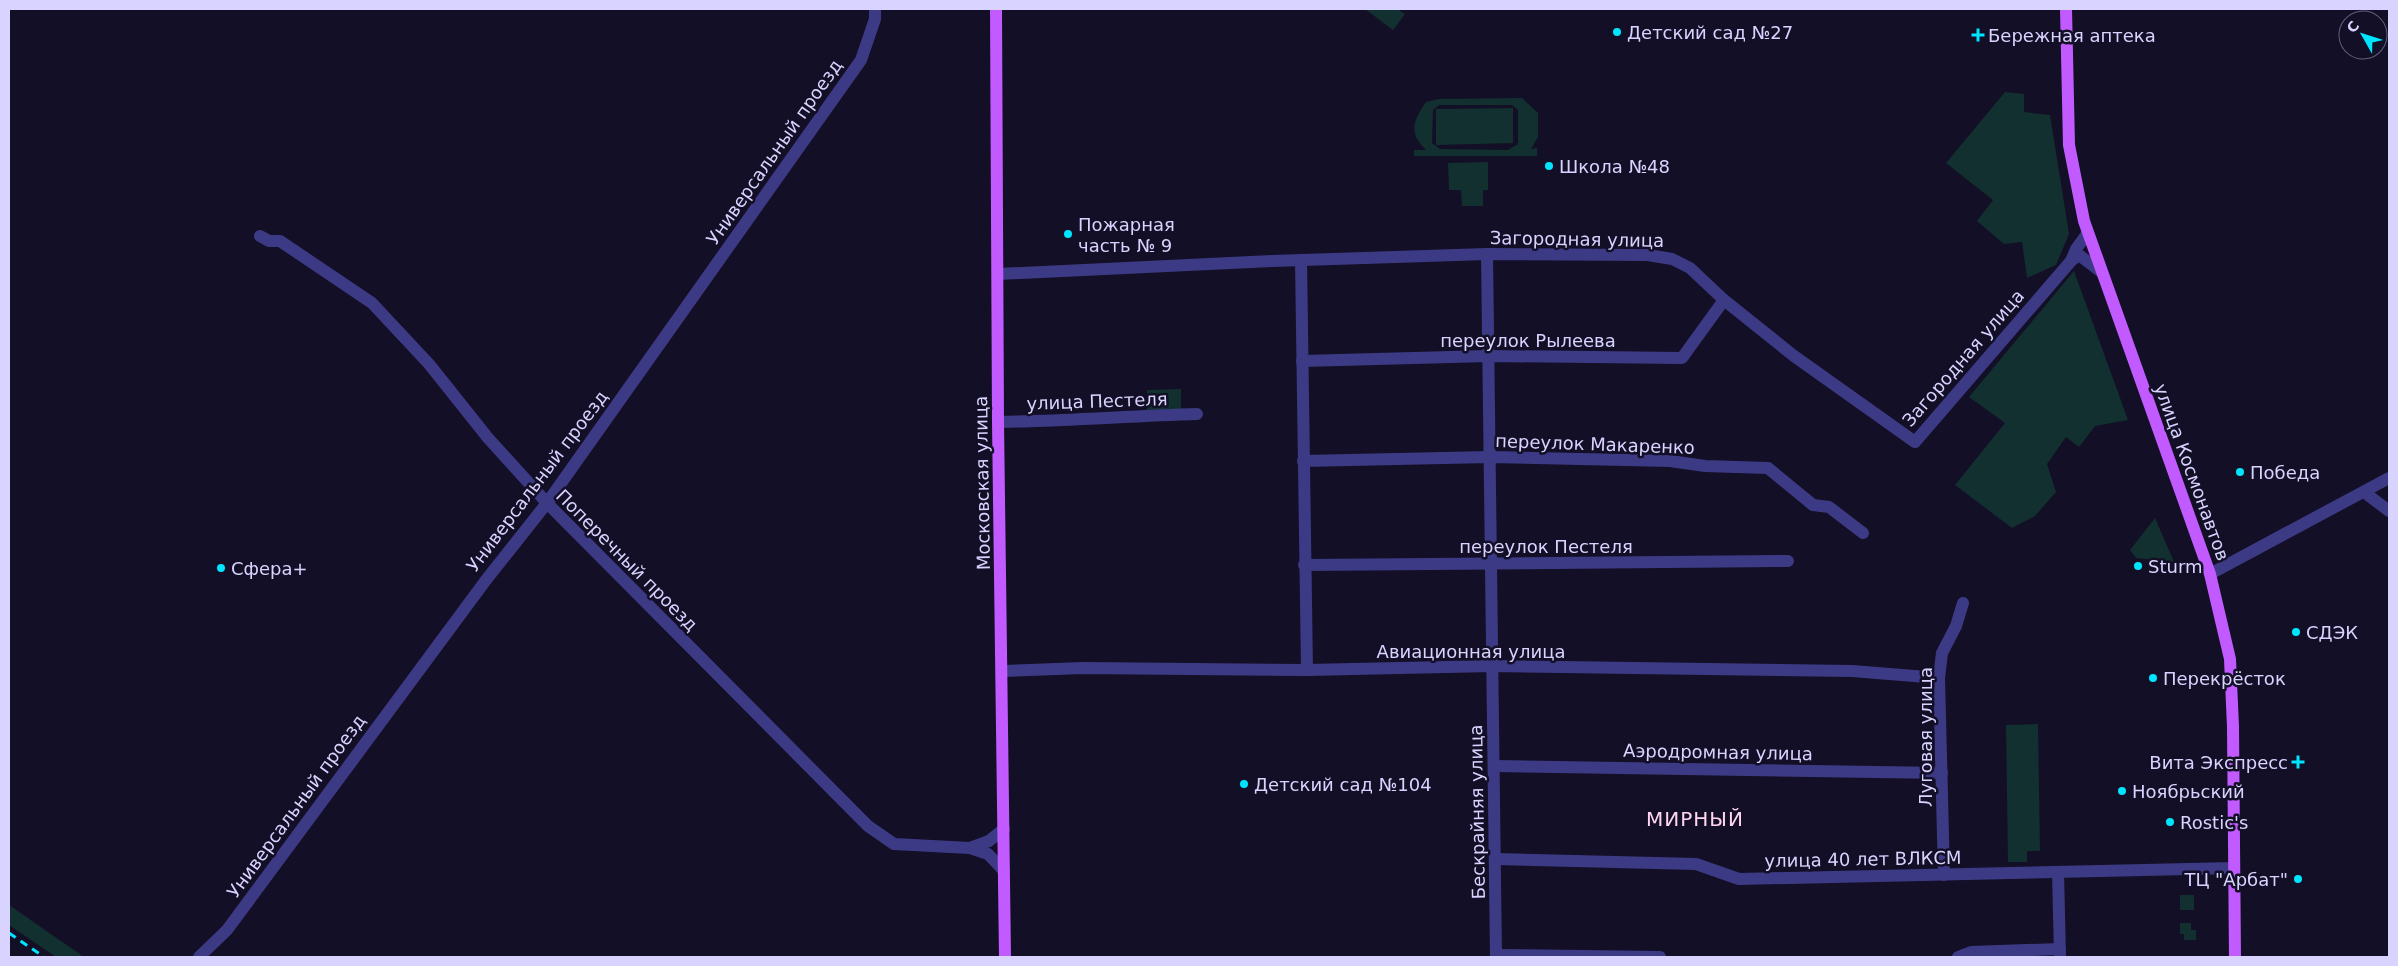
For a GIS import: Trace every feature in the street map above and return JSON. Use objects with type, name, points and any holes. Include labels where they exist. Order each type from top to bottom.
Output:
[{"type":"main road","name":"Московская улица","points":[[996,9],[998,422],[1005,957]]},
{"type":"main road","name":"улица Космонавтов","points":[[2066,9],[2069,145],[2087,234],[2165,445],[2210,574],[2230,659],[2233,727],[2235,957]]},
{"type":"street","name":"Универсальный проезд","points":[[199,957],[227,930],[486,580],[546,504],[860,60],[875,19],[876,9]]},
{"type":"street","name":"Загородная улица","points":[[998,274],[1301,260],[1487,254],[1648,255],[1672,259],[1690,268],[1724,300],[1794,356],[1915,442],[2071,260],[2076,249],[2087,234]]},
{"type":"street","name":"Поперечный проезд","points":[[260,236],[280,241],[372,303],[430,364],[488,438],[546,504],[868,826],[894,844],[970,848],[988,854],[1004,871]]},
{"type":"street","name":"Бескрайняя улица","points":[[1487,254],[1496,956]]},
{"type":"street","points":[[2071,260],[2079,256],[2100,271]]},
{"type":"street","points":[[1301,260],[1307,670]]},
{"type":"street","name":"переулок Рылеева","points":[[1302,361],[1488,356],[1682,358],[1724,300]]},
{"type":"street","name":"улица Пестеля","points":[[998,422],[1197,414]]},
{"type":"street","name":"переулок Макаренко","points":[[1303,461],[1490,457],[1670,461],[1704,466],[1768,468],[1813,505],[1829,507],[1863,533]]},
{"type":"street","points":[[2210,574],[2389,478]]},
{"type":"street","points":[[2364,492],[2389,510]]},
{"type":"street","name":"переулок Пестеля","points":[[1304,564],[1788,561]]},
{"type":"street","name":"Луговая улица","points":[[1944,875],[1939,678],[1942,653],[1956,626],[1963,602]]},
{"type":"street","name":"Авиационная улица","points":[[1002,671],[1083,668],[1307,670],[1492,666],[1852,670],[1939,678]]},
{"type":"street","name":"Аэродромная улица","points":[[1494,766],[1942,772]]},
{"type":"street","name":"Поперечный проезд","points":[[970,848],[989,841],[1004,829]]},
{"type":"street","name":"улица 40 лет ВЛКСМ","points":[[1495,859],[1696,864],[1739,879],[2234,868]]},
{"type":"street","points":[[1958,957],[1971,952],[2060,953],[2058,872]]},
{"type":"street","points":[[1496,956],[1660,957]]},
{"type":"green space","points":[[1365,9],[1397,9],[1405,14],[1393,30]]},
{"type":"green space","points":[[2005,92],[2024,94],[2024,112],[2050,115],[2069,234],[2056,265],[2027,278],[2022,242],[2004,244],[1977,221],[1993,200],[1946,163]]},
{"type":"green space","points":[[1522,98],[1538,113],[1538,137],[1531,149],[1537,148],[1537,156],[1414,156],[1414,150],[1426,150],[1420,144],[1415,132],[1414,127],[1418,115],[1426,102],[1439,99]],"holes":[[[1439,105],[1512,105],[1518,110],[1518,144],[1508,150],[1440,149],[1432,143],[1433,110]]]},
{"type":"green space","points":[[1513,108],[1513,143],[1436,145],[1436,109]]},
{"type":"green space","points":[[1488,162],[1488,190],[1483,190],[1483,206],[1462,206],[1461,190],[1449,190],[1448,163]]},
{"type":"green space","points":[[2074,271],[2128,420],[2095,426],[2079,447],[2066,437],[2047,464],[2056,492],[2035,516],[2012,528],[1955,485],[2005,423],[1969,397]]},
{"type":"green space","points":[[1181,389],[1181,409],[1147,410],[1147,390]]},
{"type":"green space","points":[[2155,518],[2174,562],[2136,558],[2130,550]]},
{"type":"green space","points":[[2038,724],[2040,851],[2027,851],[2027,862],[2008,862],[2006,725]]},
{"type":"green space","points":[[2180,895],[2194,895],[2194,910],[2180,910]]},
{"type":"green space","points":[[9,905],[84,957],[56,957],[9,925]]},
{"type":"green space","points":[[2180,923],[2191,923],[2191,930],[2196,930],[2196,940],[2184,940],[2184,934],[2180,934]]},
{"type":"railway","points":[[9,933],[44,957]]},
{"type":"place","name":"Детский сад №27","points":[[1617,32]]},
{"type":"place","name":"Бережная аптека","points":[[1978,35]]},
{"type":"place","name":"Школа №48","points":[[1549,166]]},
{"type":"place","name":"Пожарная часть № 9","points":[[1068,234]]},
{"type":"place","name":"Победа","points":[[2240,472]]},
{"type":"place","name":"Sturm","points":[[2138,566]]},
{"type":"place","name":"Сфера+","points":[[221,568]]},
{"type":"place","name":"СДЭК","points":[[2296,632]]},
{"type":"place","name":"Перекрёсток","points":[[2153,678]]},
{"type":"place","name":"Вита Экспресс","points":[[2298,762]]},
{"type":"place","name":"Детский сад №104","points":[[1244,784]]},
{"type":"place","name":"Ноябрьский","points":[[2122,791]]},
{"type":"place","name":"Rostic's","points":[[2170,822]]},
{"type":"place","name":"ТЦ \"Арбат\"","points":[[2298,879]]},
{"type":"district","name":"МИРНЫЙ","points":[[1695,819]]}]
